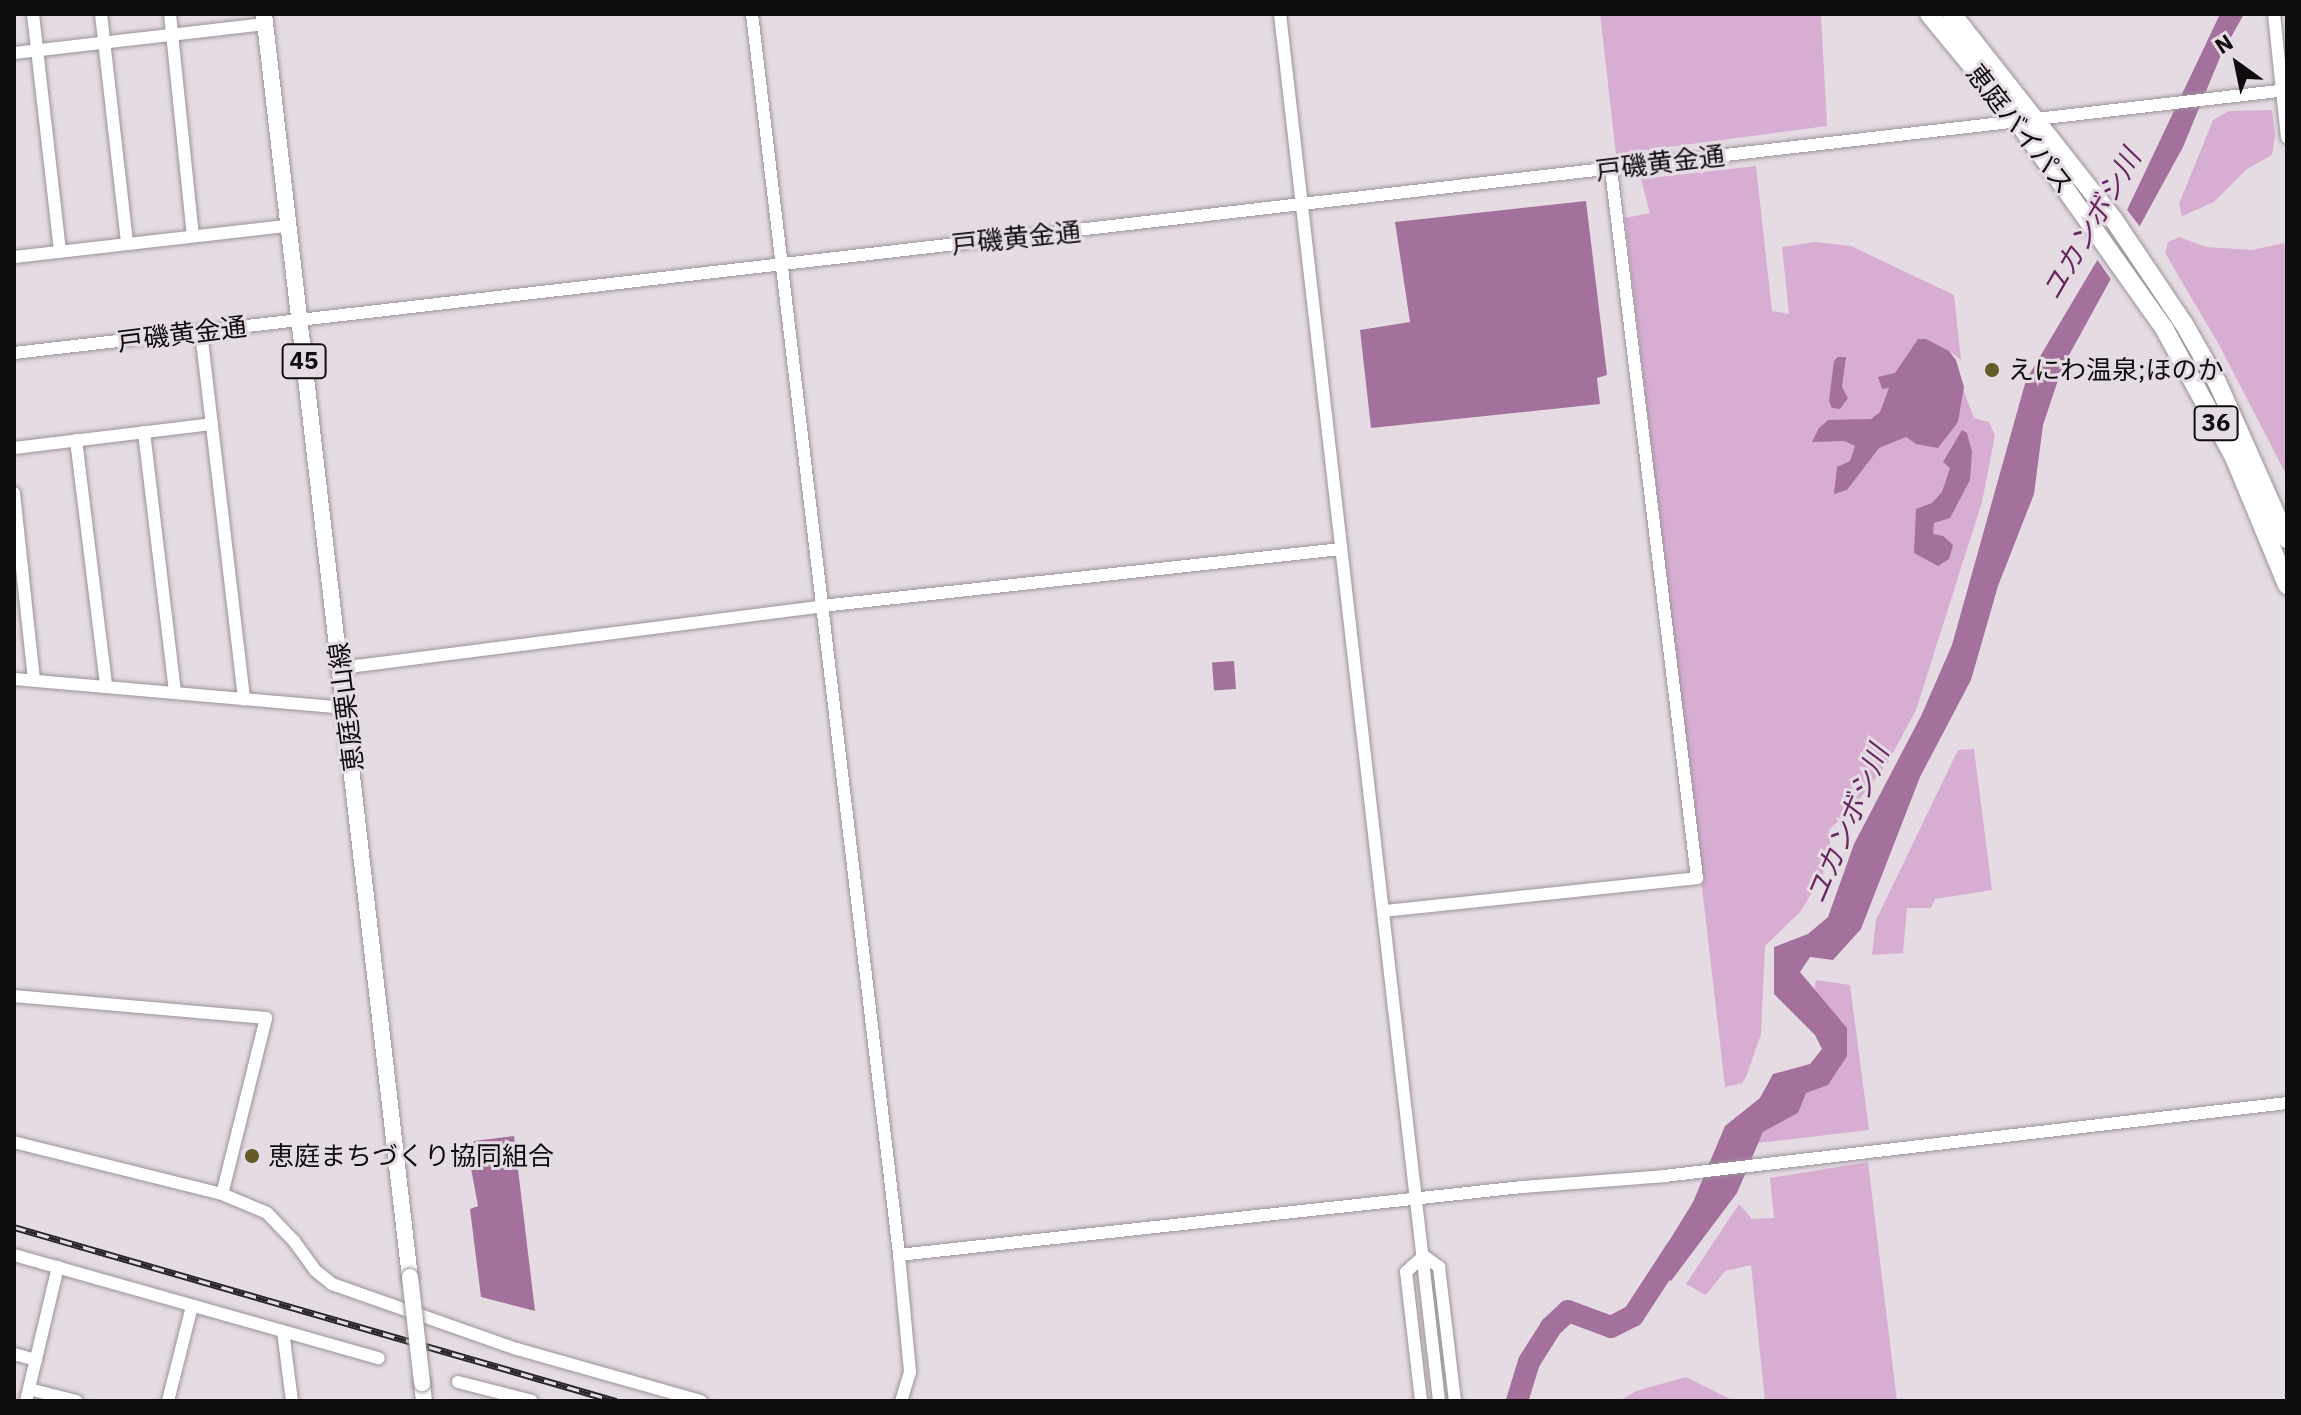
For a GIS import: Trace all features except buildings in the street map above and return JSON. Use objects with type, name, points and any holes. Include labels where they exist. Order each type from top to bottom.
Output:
[{"type":"highway","name":"恵庭バイパス","points":[[1929,14],[2114,220],[2138,252],[2217,382],[2287,539]]},
{"type":"highway","name":"恵庭バイパス","points":[[1952,14],[2165,330],[2234,457],[2281,556],[2287,585]]},
{"type":"main road","name":"恵庭栗山線","points":[[264,19],[424,1401]]},
{"type":"street","points":[[33,14],[60,251]]},
{"type":"street","points":[[101,14],[127,243]]},
{"type":"street","points":[[170,14],[193,236]]},
{"type":"street","points":[[752,14],[899,1255],[910,1372],[901,1401]]},
{"type":"street","points":[[1280,14],[1439,1401]]},
{"type":"street","points":[[2274,15],[2287,137]]},
{"type":"street","points":[[14,53],[172,34],[264,19]]},
{"type":"street","name":"戸磯黄金通","points":[[14,353],[2284,91]]},
{"type":"street","points":[[1384,911],[1697,878],[1611,169]]},
{"type":"street","points":[[14,257],[288,226]]},
{"type":"street","points":[[201,332],[244,699]]},
{"type":"street","points":[[14,448],[212,424]]},
{"type":"street","points":[[144,432],[175,693]]},
{"type":"street","points":[[76,440],[106,685]]},
{"type":"street","points":[[14,493],[34,680]]},
{"type":"street","points":[[341,668],[822,606],[1341,549]]},
{"type":"street","points":[[14,679],[346,708]]},
{"type":"street","points":[[14,996],[266,1018],[222,1194]]},
{"type":"street","points":[[899,1255],[1703,1171],[2287,1103]]},
{"type":"street","points":[[14,1142],[222,1194],[267,1213],[288,1233],[316,1271],[332,1284],[517,1349],[701,1401]]},
{"type":"street","points":[[14,1255],[379,1358]]},
{"type":"street","points":[[1421,1401],[1406,1272],[1424,1256]]},
{"type":"street","points":[[1424,1256],[1439,1267],[1455,1401]]},
{"type":"street","points":[[58,1267],[27,1395],[76,1401]]},
{"type":"street","points":[[168,1401],[192,1306]]},
{"type":"street","points":[[283,1331],[292,1401]]},
{"type":"street","points":[[14,1354],[36,1360]]},
{"type":"street","points":[[458,1382],[532,1401]]},
{"type":"shaded area","points":[[1600,14],[1821,14],[1827,126],[1616,154]]},
{"type":"shaded area","points":[[2220,14],[2244,14],[2221,55],[2183,147],[2062,368],[2043,425],[2034,494],[1998,586],[1971,680],[1920,777],[1861,929],[1833,960],[1810,957],[1800,972],[1847,1028],[1847,1056],[1828,1085],[1806,1093],[1798,1113],[1763,1132],[1737,1193],[1671,1281],[1652,1269],[1693,1202],[1725,1126],[1760,1098],[1773,1074],[1810,1064],[1822,1049],[1815,1035],[1774,994],[1774,947],[1808,934],[1828,917],[1854,844],[1921,716],[1952,645],[2026,380],[2127,210]]},
{"type":"shaded area","points":[[2272,110],[2275,135],[2272,155],[2247,169],[2214,202],[2182,216],[2179,204],[2213,120],[2229,111]]},
{"type":"shaded area","points":[[1756,166],[1772,311],[1789,314],[1782,247],[1815,242],[1851,246],[1954,295],[1961,360],[1949,351],[1974,418],[1989,422],[1995,435],[1982,502],[1916,710],[1888,762],[1855,805],[1829,830],[1832,858],[1801,911],[1765,946],[1761,1034],[1742,1083],[1725,1087],[1625,218],[1650,213],[1641,179]]},
{"type":"shaded area","points":[[1586,201],[1607,375],[1597,378],[1600,404],[1371,428],[1360,330],[1410,322],[1395,222]]},
{"type":"shaded area","points":[[2179,237],[2206,247],[2252,250],[2284,243],[2287,254],[2287,476],[2218,343],[2165,253],[2168,242]]},
{"type":"shaded area","points":[[1918,339],[1926,339],[1949,351],[1956,360],[1964,387],[1958,422],[1938,448],[1916,444],[1906,437],[1879,448],[1847,490],[1834,494],[1837,467],[1850,461],[1855,446],[1844,441],[1812,442],[1819,428],[1828,420],[1871,419],[1880,412],[1889,388],[1882,389],[1878,377],[1895,373]]},
{"type":"shaded area","points":[[1838,357],[1846,357],[1842,387],[1848,398],[1840,409],[1832,408],[1829,401],[1834,361]]},
{"type":"shaded area","points":[[1962,430],[1967,433],[1972,452],[1970,480],[1950,518],[1934,523],[1933,534],[1943,536],[1953,545],[1949,559],[1938,566],[1914,553],[1916,509],[1932,503],[1942,492],[1950,468],[1943,462]]},
{"type":"shaded area","points":[[1234,661],[1236,689],[1214,690],[1212,663]]},
{"type":"shaded area","points":[[1974,749],[1992,890],[1935,899],[1931,908],[1907,908],[1903,953],[1872,955],[1876,920],[1958,750]]},
{"type":"shaded area","points":[[1816,980],[1850,985],[1869,1130],[1758,1143],[1763,1132],[1798,1113],[1805,1093],[1847,1028],[1814,991]]},
{"type":"shaded area","points":[[514,1136],[535,1311],[481,1297],[470,1209],[478,1206],[470,1163],[474,1141]]},
{"type":"shaded area","points":[[1868,1162],[1897,1401],[1765,1401],[1751,1265],[1725,1271],[1706,1295],[1686,1284],[1739,1204],[1752,1219],[1774,1218],[1770,1178]]},
{"type":"shaded area","points":[[1686,1377],[1734,1401],[1620,1401],[1636,1391]]},
{"type":"pier","points":[[2124,206],[2141,228],[2112,281],[2094,255]]},
{"type":"waterway","name":"ユカンボシ川","points":[[1517,1401],[1529,1362],[1551,1327],[1568,1311],[1611,1327],[1633,1316],[1676,1250]]},
{"type":"railway","points":[[14,1227],[616,1401]]},
{"type":"place","name":"えにわ温泉;ほのか","points":[[1992,370]]},
{"type":"place","name":"恵庭まちづくり協同組合","points":[[252,1156]]}]
